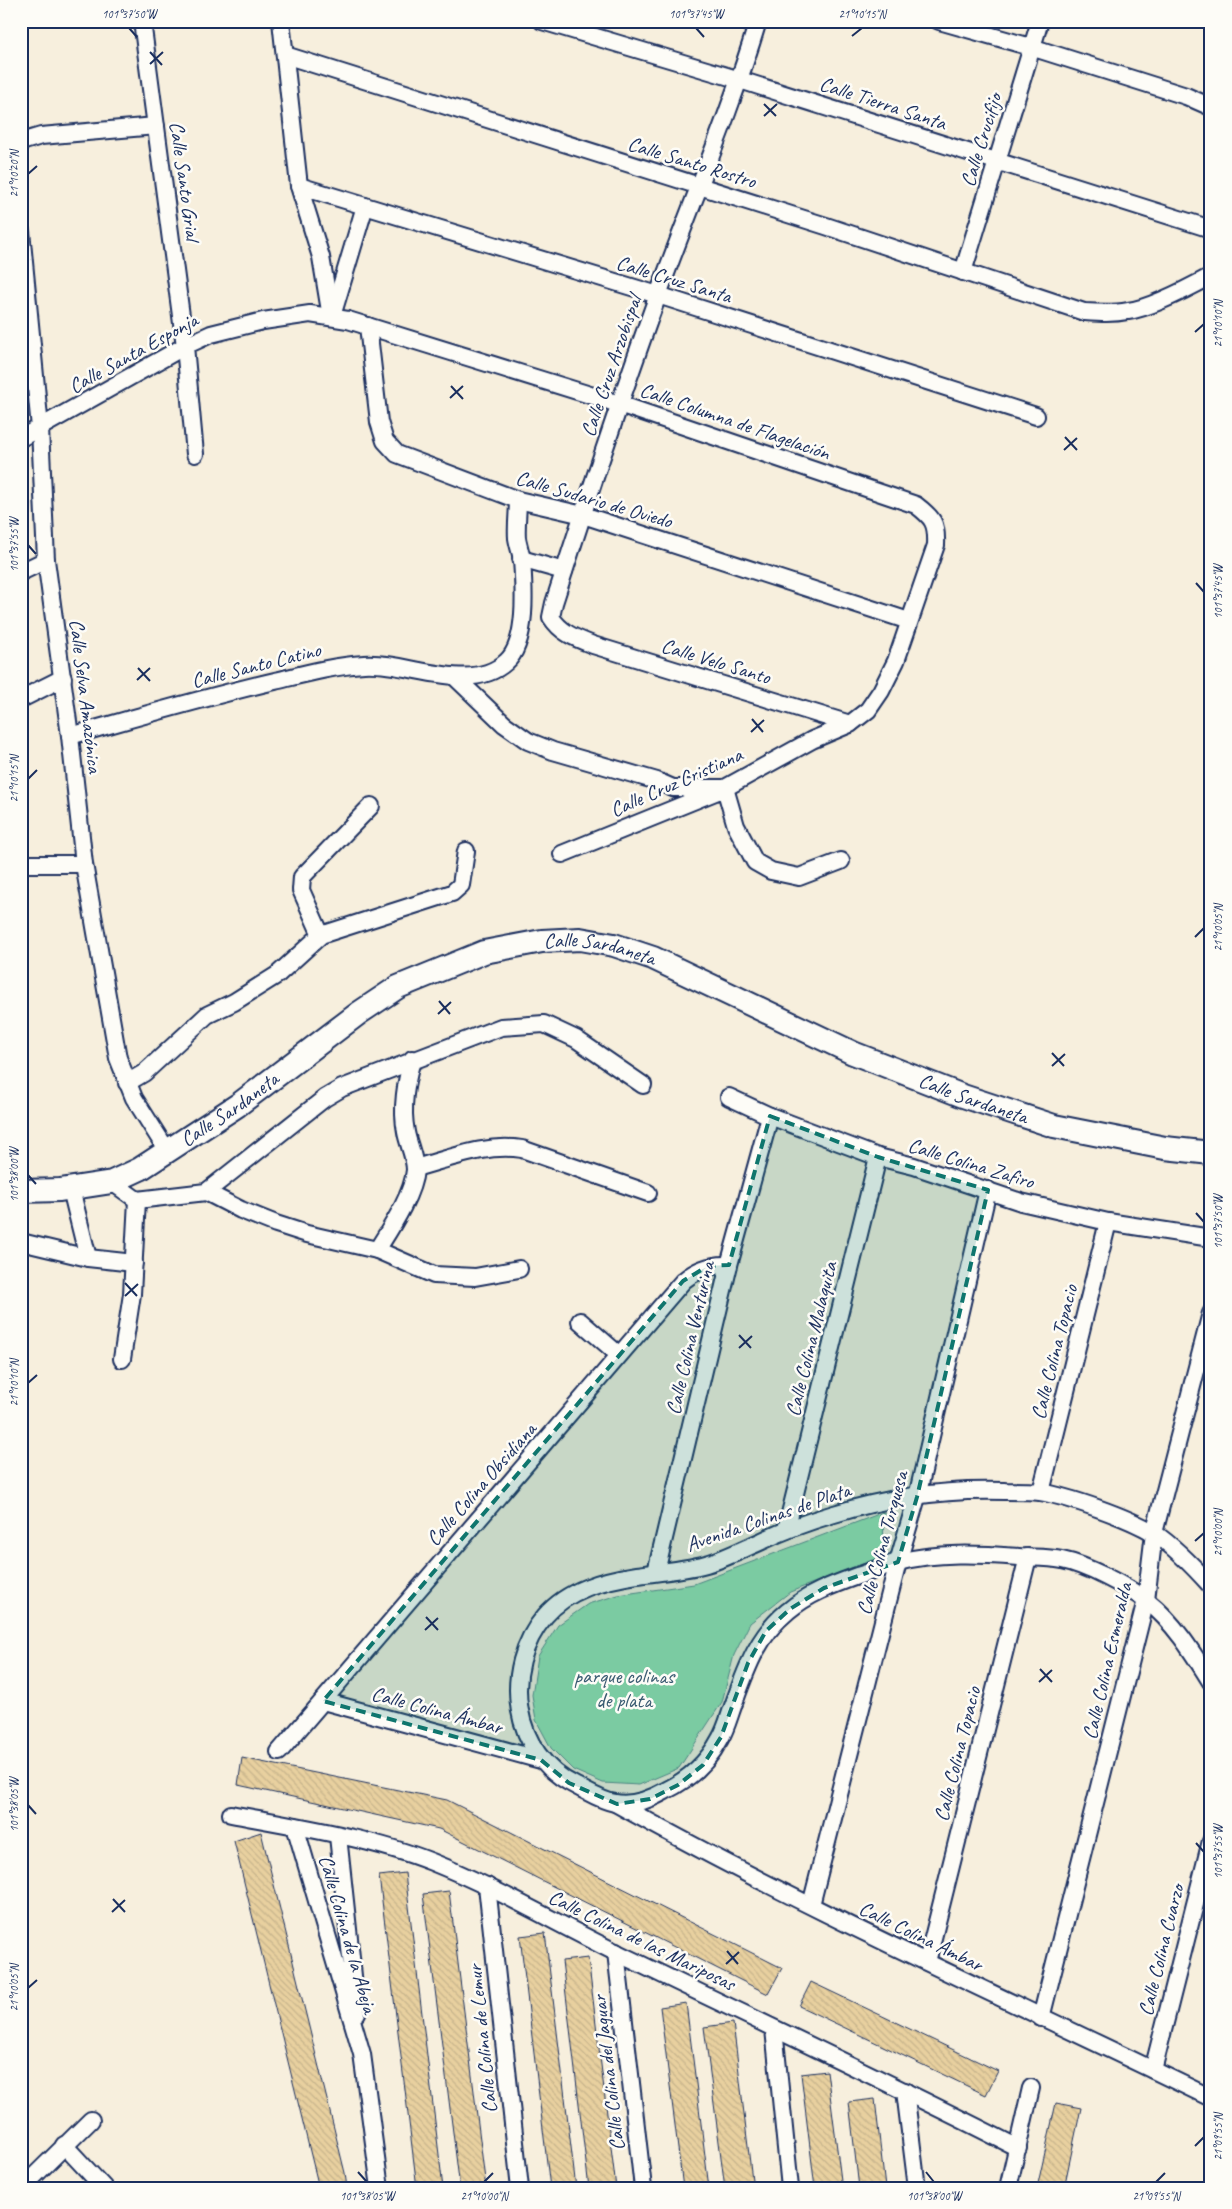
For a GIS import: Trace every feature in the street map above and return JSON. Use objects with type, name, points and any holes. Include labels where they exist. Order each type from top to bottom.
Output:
[{"type":"street","name":"Calle Santo Grial","points":[[142,21],[185,346],[195,454]]},
{"type":"street","points":[[280,21],[299,186],[321,257],[331,317]]},
{"type":"street","name":"Calle Tierra Santa","points":[[542,21],[740,80],[1211,229]]},
{"type":"street","name":"Calle Cruz Arzobispal","points":[[570,636],[558,628],[551,617],[564,571],[619,404],[698,186],[740,80],[758,21]]},
{"type":"street","points":[[939,21],[1031,47],[1186,96],[1211,106]]},
{"type":"street","name":"Calle Crucifijo","points":[[963,272],[1040,21]]},
{"type":"street","name":"Calle Santo Rostro","points":[[285,55],[826,226],[1084,312],[1108,314],[1130,311],[1166,298],[1211,276]]},
{"type":"street","points":[[21,142],[41,136],[156,126]]},
{"type":"street","name":"Calle Cruz Santa","points":[[299,186],[658,295],[1036,416]]},
{"type":"street","points":[[331,317],[365,206]]},
{"type":"street","name":"Calle Selva Amazónica","points":[[21,231],[40,428],[46,560],[63,678],[84,864],[118,1058],[134,1098],[168,1152]]},
{"type":"street","name":"Calle Santa Esponja","points":[[21,438],[185,346],[211,334],[263,321],[310,314]]},
{"type":"street","name":"Calle Columna de Flagelación","points":[[310,314],[368,326],[619,404],[916,505]]},
{"type":"street","name":"Calle Sudario de Oviedo","points":[[368,326],[379,422],[385,441],[397,454],[518,500],[583,516],[909,620]]},
{"type":"street","name":"Calle Santo Catino","points":[[70,736],[226,692],[330,668],[366,664],[405,666],[455,677],[480,676],[494,670],[507,662],[516,649],[523,619],[522,559],[517,538],[518,500]]},
{"type":"street","name":"Calle Cruz Cristiana","points":[[562,854],[725,788],[812,740],[850,724],[868,710],[881,692],[896,661],[936,545],[936,529],[931,516],[916,505]]},
{"type":"street","points":[[522,559],[564,571]]},
{"type":"street","points":[[21,572],[46,560]]},
{"type":"street","name":"Calle Velo Santo","points":[[570,636],[593,645],[850,724]]},
{"type":"street","points":[[455,677],[504,724],[528,741],[553,751],[657,781],[673,788],[725,788],[736,826],[755,862],[771,871],[799,877],[841,861]]},
{"type":"street","points":[[21,698],[63,678]]},
{"type":"street","points":[[321,935],[301,890],[302,878],[372,806]]},
{"type":"street","points":[[127,1083],[144,1073],[207,1015],[234,1002],[277,975],[321,935],[452,893],[461,885],[466,851]]},
{"type":"street","points":[[21,864],[84,864]]},
{"type":"street","name":"Calle Sardaneta","points":[[21,1191],[72,1188],[112,1182],[140,1169],[238,1105],[359,1013],[398,987],[484,952],[542,941],[580,939],[614,944],[653,958],[853,1053],[963,1096],[1054,1126],[1165,1148],[1211,1152]]},
{"type":"street","points":[[112,1182],[137,1200],[206,1192],[325,1098],[342,1088],[412,1059],[501,1027],[544,1024],[576,1039],[643,1085]]},
{"type":"street","points":[[377,1250],[402,1206],[413,1180],[415,1168],[406,1131],[404,1106],[406,1083],[412,1059]]},
{"type":"street","name":"Calle Colina Zafiro","points":[[729,1097],[770,1116],[878,1157],[914,1166],[1021,1202],[1108,1222],[1211,1238]]},
{"type":"street","name":"Calle Colina Venturina","points":[[656,1572],[729,1265],[770,1116]]},
{"type":"street","points":[[415,1168],[493,1147],[508,1146],[522,1149],[648,1193]]},
{"type":"street","name":"Calle Colina Malaquita","points":[[786,1530],[878,1157]]},
{"type":"street","points":[[72,1188],[88,1258]]},
{"type":"street","name":"Calle Colina Turquesa","points":[[811,1905],[898,1562],[918,1497],[988,1190]]},
{"type":"street","points":[[206,1192],[241,1210],[284,1227],[306,1234],[377,1250],[434,1275],[474,1277],[519,1269]]},
{"type":"street","points":[[122,1359],[132,1294],[137,1200]]},
{"type":"street","name":"Calle Colina Topacio","points":[[1041,1492],[1108,1222]]},
{"type":"street","points":[[21,1242],[88,1258],[134,1263]]},
{"type":"street","name":"Calle Colina Obsidiana","points":[[279,1752],[691,1274],[708,1266],[729,1265]]},
{"type":"street","name":"Calle Colina Esmeralda","points":[[1041,2018],[1146,1600],[1154,1534],[1211,1313]]},
{"type":"street","points":[[580,1321],[620,1356]]},
{"type":"street","name":"Avenida Colinas de Plata","points":[[1211,1586],[1183,1557],[1154,1534],[1096,1508],[1041,1492],[972,1490],[918,1497],[869,1505],[834,1514],[786,1530],[703,1565],[612,1578],[588,1586],[565,1599],[546,1615],[528,1642],[518,1670],[518,1698],[528,1740],[541,1760],[553,1772],[568,1783],[617,1804],[650,1799],[678,1785],[703,1765],[721,1738],[748,1663],[766,1631],[790,1609],[824,1588],[898,1562],[939,1555],[1060,1560],[1091,1569],[1146,1600],[1167,1620],[1194,1655],[1211,1682]]},
{"type":"street","name":"Calle Colina Topacio","points":[[927,1962],[1028,1558]]},
{"type":"street","name":"Calle Colina Ámbar","points":[[323,1701],[541,1760]]},
{"type":"street","name":"Calle Colina Ámbar","points":[[617,1804],[811,1905],[1041,2018],[1211,2098]]},
{"type":"street","name":"Calle Colina de las Mariposas","points":[[231,1814],[295,1826],[416,1856],[487,1886],[616,1952],[905,2091],[1018,2148]]},
{"type":"street","name":"Calle Colina de la Abeja","points":[[295,1826],[362,2054]]},
{"type":"street","name":"Calle Colina de la Abeja","points":[[338,1836],[362,2054],[380,2188]]},
{"type":"street","name":"Calle Colina Cuarzo","points":[[1153,2070],[1211,1840]]},
{"type":"street","name":"Calle Colina de Lemur","points":[[487,1886],[520,2188]]},
{"type":"street","name":"Calle Colina del Jaguar","points":[[616,1952],[643,2188]]},
{"type":"street","points":[[774,2029],[790,2188]]},
{"type":"street","points":[[1008,2188],[1031,2088]]},
{"type":"street","points":[[905,2091],[917,2188]]},
{"type":"street","points":[[22,2188],[91,2120]]},
{"type":"street","points":[[64,2146],[104,2188]]},
{"type":"highlighted area","points":[[770,1116],[878,1157],[988,1190],[917,1497],[898,1562],[824,1588],[790,1609],[766,1631],[748,1663],[721,1737],[703,1765],[678,1785],[650,1799],[617,1804],[569,1783],[541,1760],[323,1701],[683,1281],[708,1266],[729,1265]]},
{"type":"green space","name":"parque colinas de plata","points":[[884,1512],[883,1556],[790,1592],[750,1623],[734,1655],[722,1702],[679,1768],[639,1785],[603,1783],[573,1770],[551,1748],[536,1720],[532,1695],[538,1656],[558,1625],[588,1604],[618,1595],[694,1584]]},
{"type":"building","points":[[242,1758],[447,1800],[782,1968],[768,1994],[439,1829],[238,1785]]},
{"type":"building","points":[[261,1832],[345,2173],[347,2188],[319,2188],[234,1841]]},
{"type":"building","points":[[405,1873],[443,2188],[417,2188],[379,1876]]},
{"type":"building","points":[[449,1891],[486,2188],[460,2188],[423,1894]]},
{"type":"building","points":[[545,1933],[576,2188],[550,2188],[520,1936]]},
{"type":"building","points":[[588,1958],[616,2188],[589,2188],[562,1961]]},
{"type":"building","points":[[811,1982],[998,2071],[986,2095],[799,2006]]},
{"type":"building","points":[[686,2003],[709,2188],[683,2188],[660,2007]]},
{"type":"building","points":[[733,2023],[753,2188],[725,2188],[704,2027]]},
{"type":"building","points":[[827,2071],[842,2188],[815,2188],[801,2074]]},
{"type":"building","points":[[875,2099],[885,2188],[859,2188],[849,2102]]},
{"type":"building","points":[[1056,2103],[1081,2108],[1064,2188],[1037,2188]]}]
